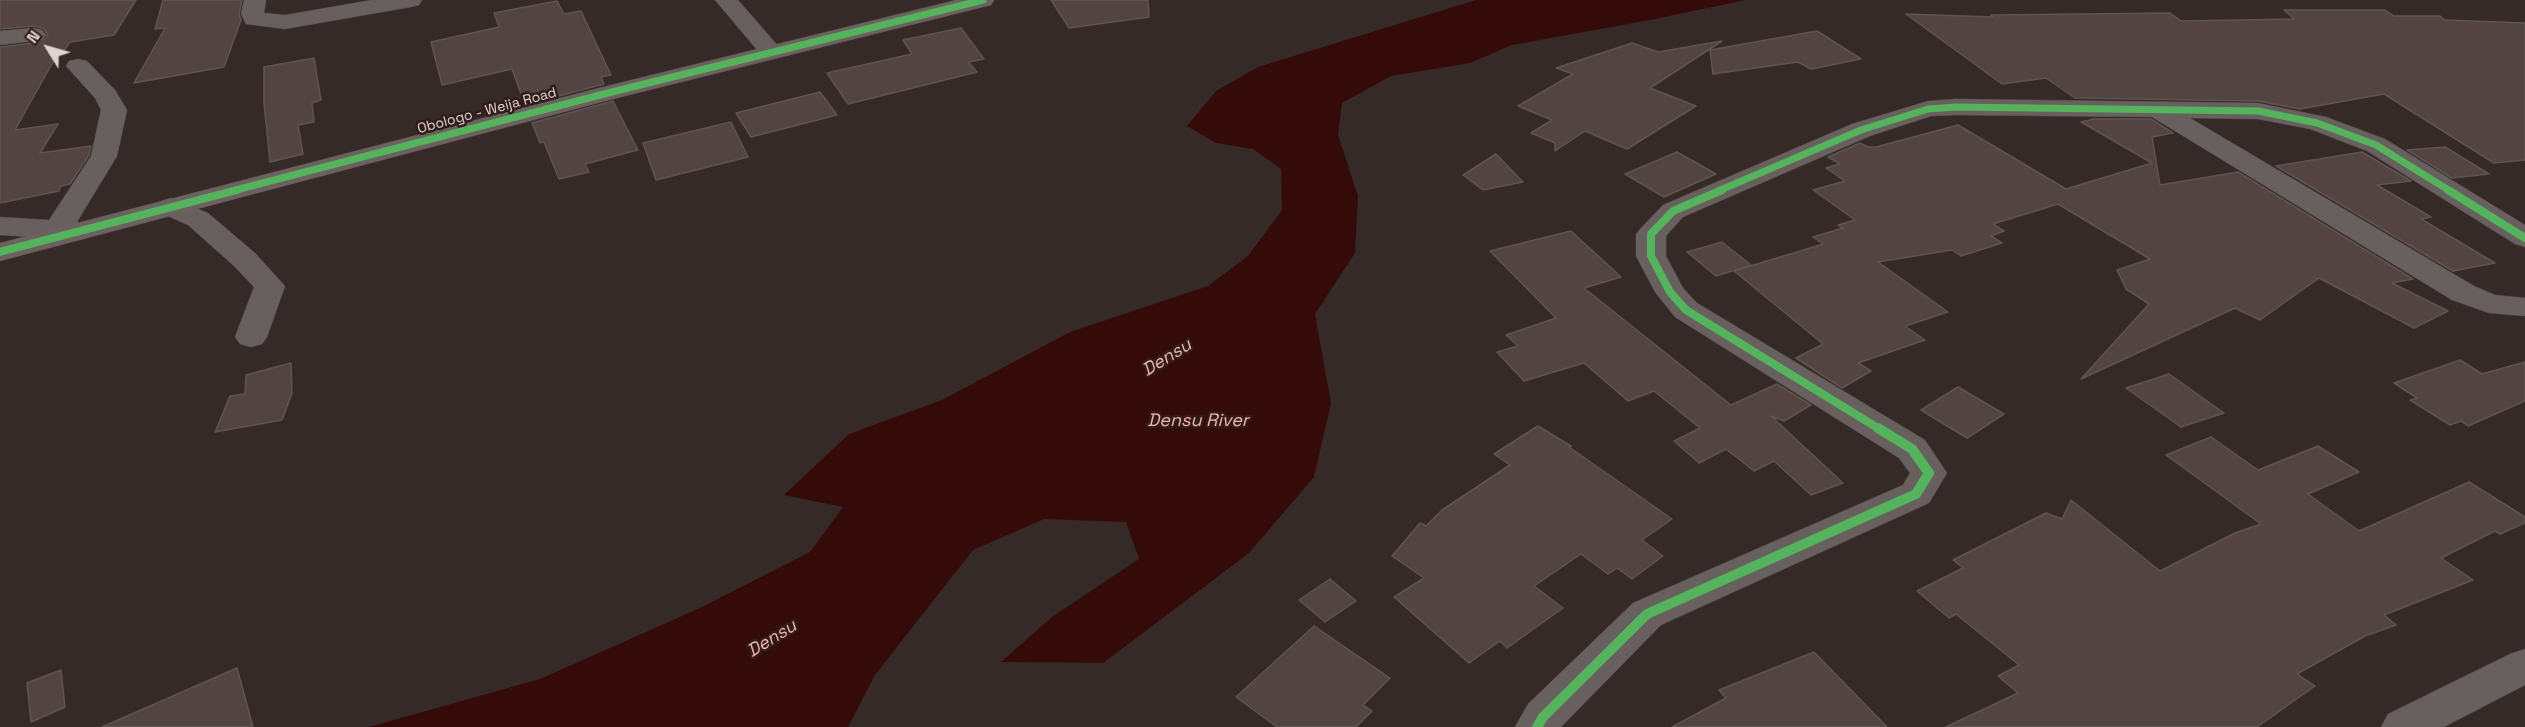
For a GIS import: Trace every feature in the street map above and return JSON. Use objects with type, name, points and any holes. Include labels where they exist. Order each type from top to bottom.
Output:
[{"type":"street","points":[[255,0],[252,14],[254,19],[285,22],[411,0]]},
{"type":"street","points":[[726,0],[771,52]]},
{"type":"street","name":"Obologo - Weija Road","points":[[0,252],[68,230],[171,207],[771,52],[983,0]]},
{"type":"street","points":[[0,38],[34,35]]},
{"type":"street","points":[[0,226],[68,230],[104,156],[114,110],[106,95],[78,66]]},
{"type":"street","points":[[1537,727],[1543,717],[1647,614],[1916,494],[1929,474],[1912,448],[1686,310],[1670,292],[1651,256],[1651,234],[1673,211],[1861,130],[1928,109],[1956,106],[2258,111],[2317,123],[2376,145],[2525,238]]},
{"type":"street","points":[[2158,110],[2463,293],[2489,304],[2525,307]]},
{"type":"street","points":[[171,207],[198,219],[244,259],[270,286],[251,337]]},
{"type":"street","points":[[2403,727],[2525,666]]},
{"type":"water","name":"Densu River","points":[[1476,0],[1746,0],[1512,45],[1470,63],[1391,76],[1342,103],[1338,135],[1358,196],[1355,253],[1315,314],[1331,403],[1314,477],[1249,553],[1103,663],[1001,662],[1052,617],[1139,559],[1126,522],[1044,519],[973,550],[875,675],[848,727],[369,727],[540,679],[700,608],[810,552],[843,507],[784,495],[849,434],[942,400],[1070,332],[1208,286],[1248,256],[1282,210],[1281,169],[1253,149],[1216,143],[1187,126],[1216,91],[1258,67]]},
{"type":"building","points":[[0,0],[136,0],[114,35],[70,42],[63,52],[58,53],[15,130],[58,124],[40,153],[91,146],[89,155],[70,184],[61,186],[59,191],[0,203],[0,47],[42,42],[48,35],[44,29],[35,26],[0,29]]},
{"type":"building","points":[[163,0],[242,0],[239,14],[241,20],[224,67],[134,83],[165,28],[155,29]]},
{"type":"building","points":[[1051,0],[1148,0],[1149,17],[1069,28]]},
{"type":"building","points":[[557,1],[564,14],[581,11],[611,75],[601,77],[604,84],[525,105],[512,69],[442,85],[431,42],[499,27],[494,13]]},
{"type":"building","points":[[2284,10],[2385,10],[2394,16],[2440,16],[2445,20],[2525,23],[2525,160],[2494,163],[2384,94],[2300,109],[2258,101],[2075,98],[2046,78],[2002,84],[1906,14],[1993,17],[1991,15],[2170,13],[2181,21],[2294,19]]},
{"type":"building","points":[[961,28],[984,59],[968,62],[977,72],[848,104],[827,73],[912,54],[903,40]]},
{"type":"building","points":[[1817,31],[1861,59],[1811,69],[1798,62],[1713,74],[1710,50]]},
{"type":"building","points":[[1722,41],[1650,88],[1696,106],[1627,149],[1585,131],[1555,151],[1555,143],[1531,133],[1552,120],[1518,106],[1573,74],[1556,68],[1632,43],[1658,52]]},
{"type":"building","points":[[314,58],[321,100],[312,103],[314,122],[298,125],[303,154],[270,162],[264,103],[264,67]]},
{"type":"building","points":[[820,92],[837,115],[751,137],[736,113]]},
{"type":"building","points":[[613,101],[638,150],[585,164],[589,172],[559,179],[544,142],[540,143],[532,123]]},
{"type":"building","points":[[2094,119],[2151,119],[2173,133],[2152,137],[2160,185],[2238,172],[2413,279],[2392,283],[2448,311],[2414,328],[2319,278],[2260,320],[2235,308],[2081,379],[2149,304],[2126,289],[2117,270],[2150,259],[2058,204],[1993,224],[2004,231],[1991,236],[2002,243],[1961,256],[1952,250],[1878,262],[1948,312],[1905,326],[1925,340],[1858,363],[1871,371],[1842,388],[1796,358],[1823,344],[1734,271],[1823,244],[1813,237],[1843,228],[1838,225],[1855,220],[1813,190],[1845,181],[1826,168],[1840,164],[1828,157],[1860,143],[1868,147],[1876,147],[1958,125],[2066,189],[2152,163],[2081,122]]},
{"type":"building","points":[[731,122],[748,157],[656,180],[643,143]]},
{"type":"building","points":[[2445,147],[2489,174],[2452,178],[2407,150]]},
{"type":"building","points":[[1677,152],[1716,174],[1664,197],[1625,174]]},
{"type":"building","points":[[2362,152],[2411,181],[2377,185],[2431,217],[2421,219],[2495,263],[2453,271],[2276,166]]},
{"type":"building","points":[[1496,154],[1523,182],[1483,190],[1463,175]]},
{"type":"building","points":[[1571,231],[1621,277],[1584,288],[1731,405],[1777,384],[1811,405],[1784,421],[1771,416],[1843,483],[1811,495],[1774,461],[1754,471],[1726,449],[1699,463],[1674,441],[1700,428],[1654,391],[1628,401],[1584,363],[1524,381],[1497,352],[1518,346],[1506,335],[1556,318],[1490,251]]},
{"type":"building","points":[[1722,242],[1751,265],[1716,276],[1687,252]]},
{"type":"building","points":[[2460,360],[2482,374],[2525,362],[2525,401],[2468,426],[2461,421],[2450,425],[2410,400],[2417,398],[2394,383]]},
{"type":"building","points":[[291,363],[292,393],[282,420],[215,432],[230,396],[245,394],[246,375]]},
{"type":"building","points":[[2169,374],[2224,413],[2181,427],[2126,388]]},
{"type":"building","points":[[1958,387],[2004,414],[1967,438],[1921,410]]},
{"type":"building","points":[[1538,426],[1571,446],[1569,447],[1672,519],[1642,540],[1663,556],[1632,579],[1617,568],[1608,574],[1581,554],[1534,586],[1563,608],[1507,648],[1500,641],[1469,663],[1394,597],[1424,578],[1392,556],[1420,523],[1426,526],[1442,510],[1510,465],[1494,454]]},
{"type":"building","points":[[2211,437],[2258,470],[2318,446],[2359,472],[2308,494],[2359,531],[2469,482],[2525,517],[2525,523],[2500,534],[2495,531],[2441,558],[2473,580],[2384,615],[2396,625],[2365,636],[2297,674],[2315,686],[2257,727],[1946,727],[2018,693],[1998,676],[2019,665],[1956,614],[1949,618],[1917,591],[1963,568],[1953,560],[2046,513],[2062,519],[2071,500],[2160,571],[2235,533],[2261,524],[2166,455]]},
{"type":"building","points":[[1330,579],[1356,601],[1325,622],[1299,600]]},
{"type":"building","points":[[1314,626],[1390,678],[1363,705],[1372,711],[1356,727],[1277,727],[1236,697]]},
{"type":"building","points":[[1814,652],[1887,727],[1672,727],[1726,698],[1719,690]]},
{"type":"building","points":[[237,668],[253,727],[102,727]]},
{"type":"building","points":[[61,670],[65,707],[31,722],[27,683]]},
{"type":"cycle path","points":[[0,252],[608,93],[983,0]]},
{"type":"cycle path","points":[[1537,727],[1543,717],[1647,614],[1916,494],[1929,473],[1912,449],[1686,310],[1670,292],[1651,256],[1651,234],[1673,211],[1861,130],[1928,109],[1956,107],[2258,111],[2317,123],[2376,145],[2525,238]]},
{"type":"water label","name":"Densu","points":[[1167,358]]},
{"type":"water label","name":"Densu","points":[[772,639]]}]
